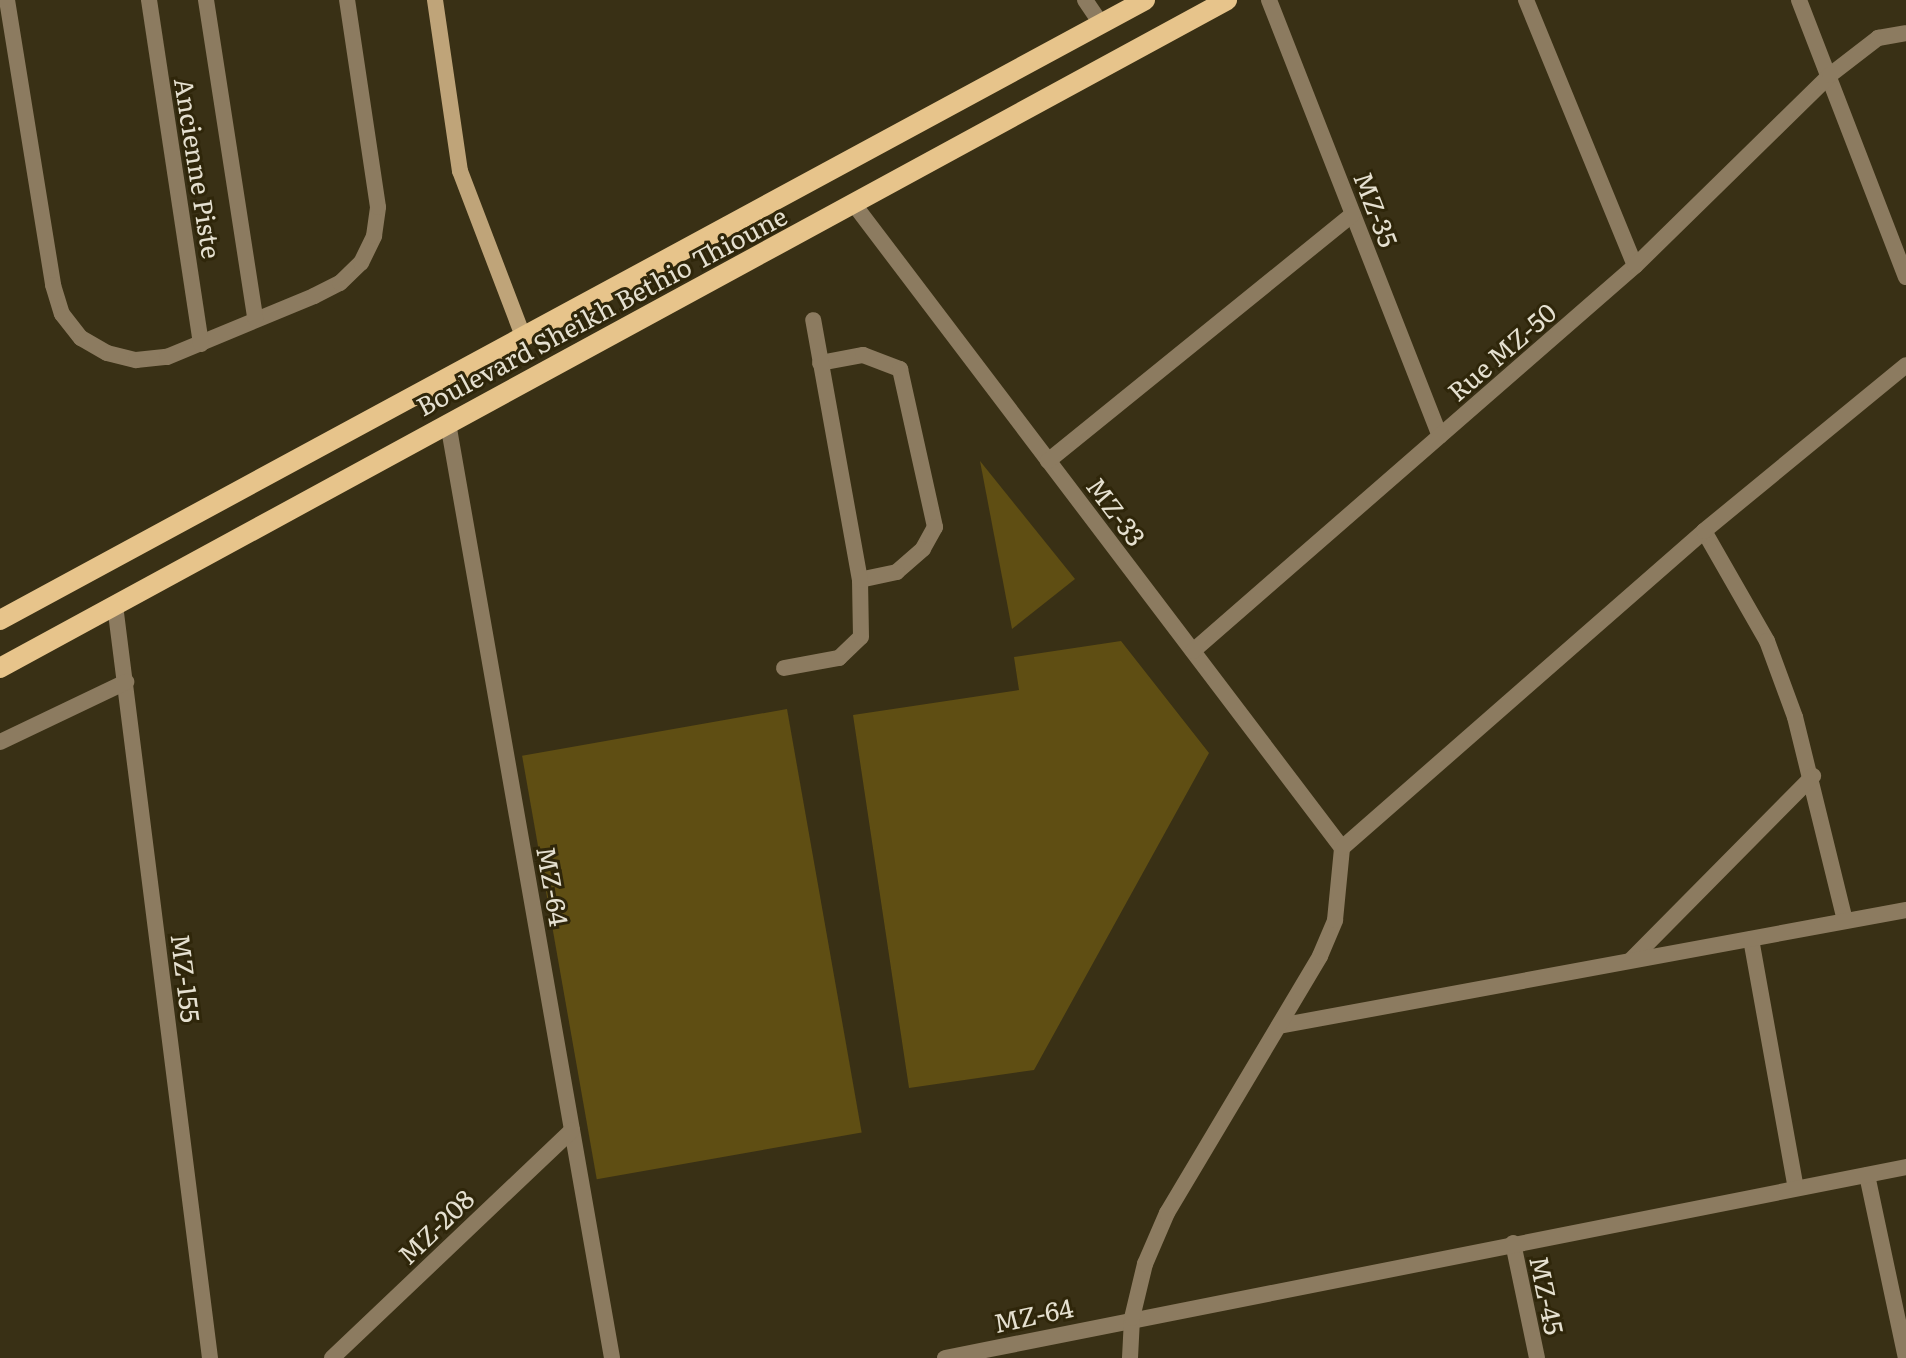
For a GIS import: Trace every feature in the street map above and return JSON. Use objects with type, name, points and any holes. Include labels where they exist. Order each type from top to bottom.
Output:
[{"type":"main road","name":"Boulevard Sheikh Bethio Thioune","points":[[0,620],[1145,0]]},
{"type":"main road","name":"Boulevard Sheikh Bethio Thioune","points":[[0,668],[1227,0]]},
{"type":"street","points":[[7,0],[53,285],[62,314],[81,338],[107,353],[136,360],[167,357],[201,344],[340,283],[361,263],[374,236],[378,207],[347,0]]},
{"type":"street","name":"Ancienne Piste","points":[[149,0],[201,344]]},
{"type":"street","name":"Ancienne Piste","points":[[206,0],[255,318]]},
{"type":"street","points":[[435,0],[460,171],[523,336]]},
{"type":"street","points":[[1085,0],[1101,24]]},
{"type":"street","name":"MZ-35","points":[[1269,0],[1440,436]]},
{"type":"street","points":[[1526,0],[1635,266]]},
{"type":"street","points":[[1799,0],[1906,277]]},
{"type":"street","name":"Rue MZ-50","points":[[1193,651],[1635,266],[1830,75],[1878,38],[1906,33]]},
{"type":"street","name":"MZ-33","points":[[853,203],[1342,848]]},
{"type":"street","points":[[1048,461],[1353,214]]},
{"type":"street","points":[[784,668],[839,658],[861,637],[860,580],[813,320]]},
{"type":"street","points":[[820,363],[863,355],[900,369],[935,527],[923,549],[897,572],[860,580]]},
{"type":"street","points":[[1130,1358],[1132,1318],[1145,1264],[1167,1213],[1279,1026],[1335,920],[1342,848],[1704,531],[1906,365]]},
{"type":"street","name":"MZ-64","points":[[448,423],[612,1358]]},
{"type":"street","points":[[1704,531],[1767,641],[1813,776],[1845,921]]},
{"type":"street","name":"MZ-155","points":[[115,605],[210,1358]]},
{"type":"street","points":[[0,742],[126,682]]},
{"type":"street","points":[[1630,961],[1813,776]]},
{"type":"street","points":[[1279,1026],[1906,910]]},
{"type":"street","points":[[1751,939],[1796,1188]]},
{"type":"street","name":"MZ-208","points":[[332,1358],[572,1130]]},
{"type":"street","name":"MZ-64","points":[[945,1358],[1132,1318],[1906,1167]]},
{"type":"street","points":[[1867,1175],[1906,1358]]},
{"type":"street","name":"MZ-45","points":[[1513,1243],[1537,1358]]},
{"type":"building","points":[[980,461],[1075,579],[1012,629]]},
{"type":"building","points":[[1121,641],[1209,753],[1034,1070],[909,1088],[853,715],[1019,690],[1014,657]]},
{"type":"building","points":[[787,709],[862,1132],[597,1179],[522,756]]}]
